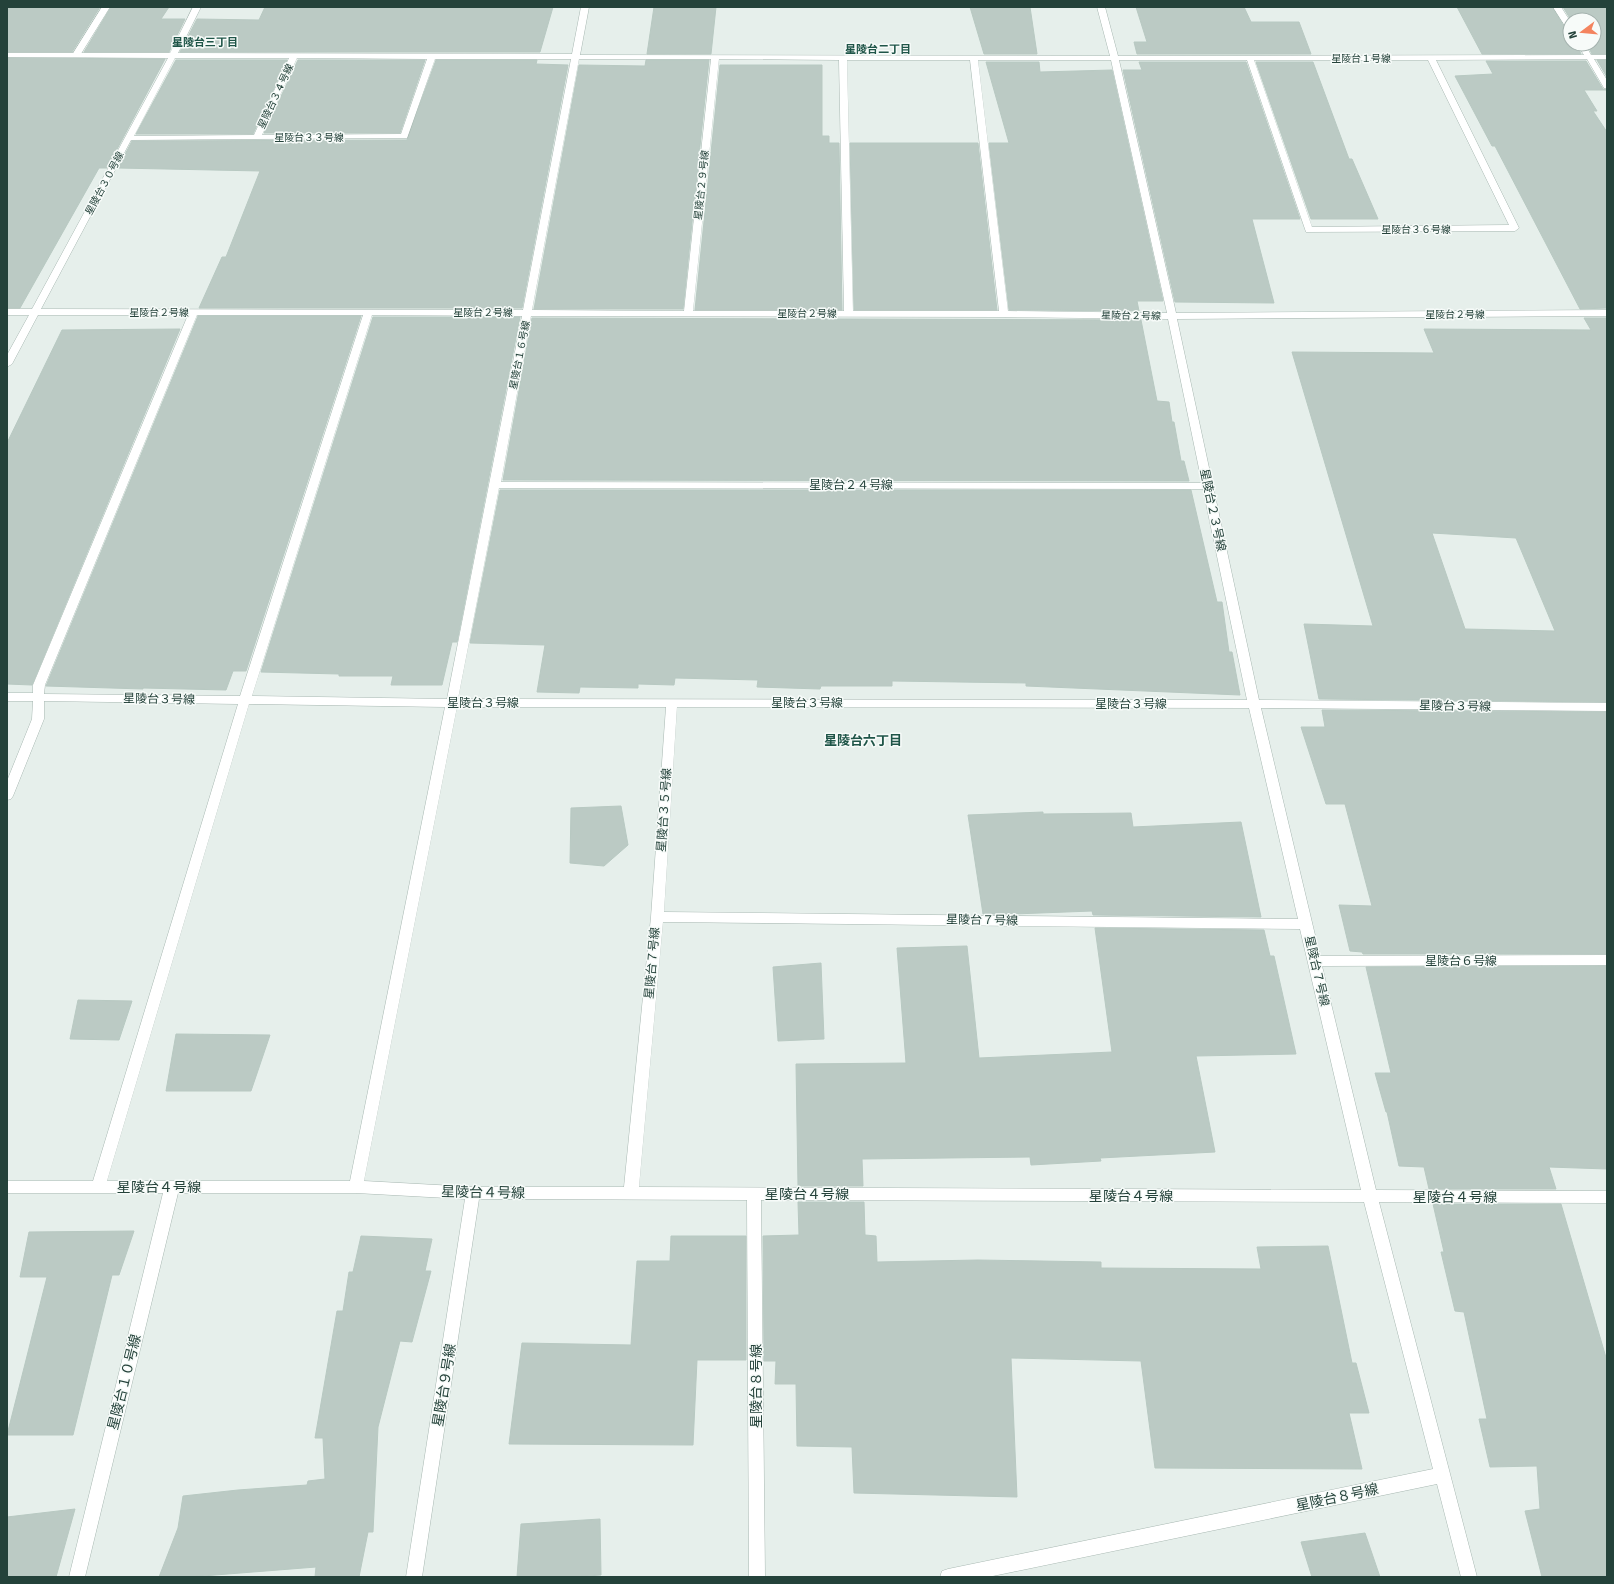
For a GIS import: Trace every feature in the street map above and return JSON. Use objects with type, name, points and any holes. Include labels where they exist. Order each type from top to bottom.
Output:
[{"type":"street","points":[[76,55],[106,7]]},
{"type":"street","name":"星陵台３０号線","points":[[7,364],[173,55],[197,7]]},
{"type":"street","name":"星陵台１６号線","points":[[356,1187],[495,485],[585,7]]},
{"type":"street","name":"星陵台２３号線","points":[[1101,7],[1115,58],[1172,316],[1254,704],[1306,924]]},
{"type":"street","points":[[1586,52],[1607,86]]},
{"type":"street","name":"星陵台１号線","points":[[7,55],[844,58],[1607,57]]},
{"type":"street","name":"星陵台３４号線","points":[[257,137],[294,56]]},
{"type":"street","name":"星陵台３３号線","points":[[128,138],[404,136],[432,56]]},
{"type":"street","name":"星陵台２９号線","points":[[688,313],[715,57]]},
{"type":"street","points":[[844,58],[849,313]]},
{"type":"street","points":[[974,58],[1004,314]]},
{"type":"street","name":"星陵台３６号線","points":[[1250,58],[1309,230],[1515,228],[1431,58]]},
{"type":"street","name":"星陵台２号線","points":[[7,312],[849,313],[1172,316],[1607,313]]},
{"type":"street","points":[[7,796],[38,719],[39,685],[194,312]]},
{"type":"street","points":[[98,1187],[245,700],[369,312]]},
{"type":"street","name":"星陵台２４号線","points":[[495,485],[1208,486]]},
{"type":"street","name":"星陵台３号線","points":[[7,697],[452,703],[1254,704],[1607,707]]},
{"type":"street","name":"星陵台３５号線","points":[[657,917],[672,703]]},
{"type":"street","name":"星陵台７号線","points":[[631,1194],[657,917],[1306,924],[1370,1197]]},
{"type":"street","name":"星陵台６号線","points":[[1314,961],[1607,960]]},
{"type":"street","name":"星陵台４号線","points":[[7,1187],[356,1187],[473,1193],[631,1194],[1607,1197]]},
{"type":"street","name":"星陵台１０号線","points":[[76,1577],[172,1187]]},
{"type":"street","name":"星陵台９号線","points":[[414,1577],[473,1193]]},
{"type":"street","name":"星陵台８号線","points":[[754,1194],[757,1577]]},
{"type":"street","points":[[1370,1197],[1469,1577]]},
{"type":"street","name":"星陵台８号線","points":[[948,1577],[1443,1475]]},
{"type":"building","points":[[7,7],[100,7],[72,52],[7,52]]},
{"type":"building","points":[[111,7],[169,7],[161,19],[185,19],[169,52],[84,52]]},
{"type":"building","points":[[265,7],[553,7],[540,52],[180,52],[197,19],[259,20]]},
{"type":"building","points":[[654,7],[716,7],[711,54],[647,54]]},
{"type":"building","points":[[970,7],[1030,7],[1037,54],[984,54]]},
{"type":"building","points":[[1136,7],[1244,7],[1251,22],[1299,22],[1311,54],[1137,54],[1134,42],[1147,42]]},
{"type":"building","points":[[1457,7],[1552,7],[1562,23],[1562,52],[1580,52],[1581,54],[1482,54]]},
{"type":"building","points":[[1563,7],[1607,7],[1607,54],[1592,54],[1591,52],[1602,52],[1602,12],[1566,12]]},
{"type":"building","points":[[7,58],[165,59],[107,168],[99,168],[20,308],[7,308]]},
{"type":"building","points":[[176,60],[287,60],[253,134],[136,134]]},
{"type":"building","points":[[298,60],[425,60],[400,133],[264,133]]},
{"type":"building","points":[[436,60],[537,60],[536,64],[568,65],[522,308],[199,308],[222,257],[226,257],[260,171],[118,168],[132,141],[407,140]]},
{"type":"building","points":[[646,60],[709,60],[683,309],[534,309],[579,65],[645,66]]},
{"type":"building","points":[[1597,60],[1607,60],[1607,77]]},
{"type":"building","points":[[1486,61],[1586,61],[1603,89],[1607,90],[1584,90],[1597,111],[1593,111],[1607,132],[1607,308],[1580,309],[1495,146],[1492,146],[1455,76],[1493,74]]},
{"type":"building","points":[[986,62],[1039,62],[1040,72],[1112,70],[1163,301],[1137,301],[1139,311],[1009,310],[989,143],[1009,143]]},
{"type":"building","points":[[1139,62],[1246,62],[1300,219],[1252,219],[1274,303],[1175,302],[1123,70],[1142,70]]},
{"type":"building","points":[[1256,62],[1313,62],[1349,159],[1352,159],[1378,219],[1311,219]]},
{"type":"building","points":[[720,65],[822,65],[822,136],[829,136],[829,143],[839,143],[842,310],[695,310]]},
{"type":"building","points":[[850,143],[978,143],[997,310],[854,310]]},
{"type":"building","points":[[198,316],[361,316],[246,671],[233,671],[226,690],[46,686]]},
{"type":"building","points":[[373,317],[520,317],[457,642],[452,642],[442,685],[391,685],[393,676],[339,676],[339,674],[261,672]]},
{"type":"building","points":[[532,318],[1141,320],[1157,401],[1169,402],[1181,461],[1184,461],[1189,481],[503,480]]},
{"type":"building","points":[[1584,318],[1607,318],[1607,702],[1319,699],[1304,624],[1373,626],[1292,352],[1434,353],[1424,329],[1591,330]],"holes":[[[1432,533],[1516,538],[1555,631],[1465,629]]]},
{"type":"building","points":[[180,329],[32,685],[7,684],[7,443],[62,330]]},
{"type":"building","points":[[500,490],[1191,490],[1217,602],[1222,602],[1229,652],[1232,652],[1240,695],[1026,686],[1026,683],[892,681],[892,686],[821,686],[820,689],[757,687],[758,680],[675,678],[674,685],[638,684],[638,688],[580,687],[579,693],[537,692],[545,645],[470,643]]},
{"type":"building","points":[[1322,710],[1607,712],[1607,954],[1363,954],[1362,952],[1350,951],[1339,905],[1372,906],[1345,804],[1326,804],[1301,727],[1325,727]]},
{"type":"building","points":[[621,806],[628,845],[604,866],[570,863],[571,808]]},
{"type":"building","points":[[1043,812],[1043,814],[1131,813],[1133,827],[1241,822],[1261,917],[1093,915],[1092,911],[983,914],[968,815]]},
{"type":"building","points":[[1095,928],[1264,930],[1270,956],[1274,956],[1296,1054],[1196,1056],[1215,1152],[1100,1158],[1101,1161],[1031,1165],[1030,1157],[862,1159],[863,1186],[798,1186],[796,1064],[906,1063],[897,948],[967,946],[979,1058],[1112,1052]]},
{"type":"building","points":[[821,963],[824,1039],[778,1041],[773,967]]},
{"type":"building","points":[[1607,966],[1607,1169],[1549,1167],[1556,1189],[1429,1189],[1424,1167],[1399,1166],[1387,1112],[1375,1073],[1391,1073],[1366,967]]},
{"type":"building","points":[[78,1000],[132,1001],[119,1040],[70,1039]]},
{"type":"building","points":[[176,1034],[270,1035],[251,1091],[166,1091]]},
{"type":"building","points":[[798,1202],[864,1202],[865,1235],[876,1236],[877,1262],[978,1260],[1101,1262],[1101,1268],[1261,1269],[1257,1247],[1328,1246],[1352,1363],[1356,1363],[1369,1413],[1349,1413],[1362,1469],[1155,1468],[1141,1361],[1011,1358],[1017,1497],[854,1493],[852,1447],[797,1446],[796,1384],[775,1384],[776,1361],[764,1361],[763,1236],[799,1235]]},
{"type":"building","points":[[1433,1204],[1561,1204],[1607,1361],[1607,1577],[1542,1577],[1525,1511],[1540,1509],[1537,1466],[1490,1467],[1479,1419],[1487,1419],[1464,1312],[1455,1311],[1441,1252],[1444,1252]]},
{"type":"building","points":[[134,1231],[119,1275],[112,1275],[73,1435],[7,1435],[47,1277],[20,1277],[29,1232]]},
{"type":"building","points":[[361,1236],[432,1239],[425,1271],[431,1271],[412,1342],[400,1341],[378,1427],[373,1532],[368,1532],[359,1577],[315,1577],[316,1567],[190,1577],[159,1577],[178,1528],[183,1496],[307,1485],[308,1481],[325,1479],[323,1438],[315,1438],[337,1311],[343,1311],[349,1272],[353,1272]]},
{"type":"building","points":[[671,1236],[746,1236],[746,1360],[697,1360],[693,1445],[509,1444],[522,1343],[631,1345],[637,1261],[670,1261]]},
{"type":"building","points":[[75,1509],[56,1577],[7,1577],[7,1517]]},
{"type":"building","points":[[600,1519],[601,1575],[574,1577],[517,1577],[521,1524]]},
{"type":"building","points":[[1365,1533],[1380,1577],[1312,1577],[1301,1542]]},
{"type":"district","name":"星陵台三丁目","points":[[205,42]]},
{"type":"district","name":"星陵台二丁目","points":[[878,49]]},
{"type":"district","name":"星陵台六丁目","points":[[863,740]]}]
